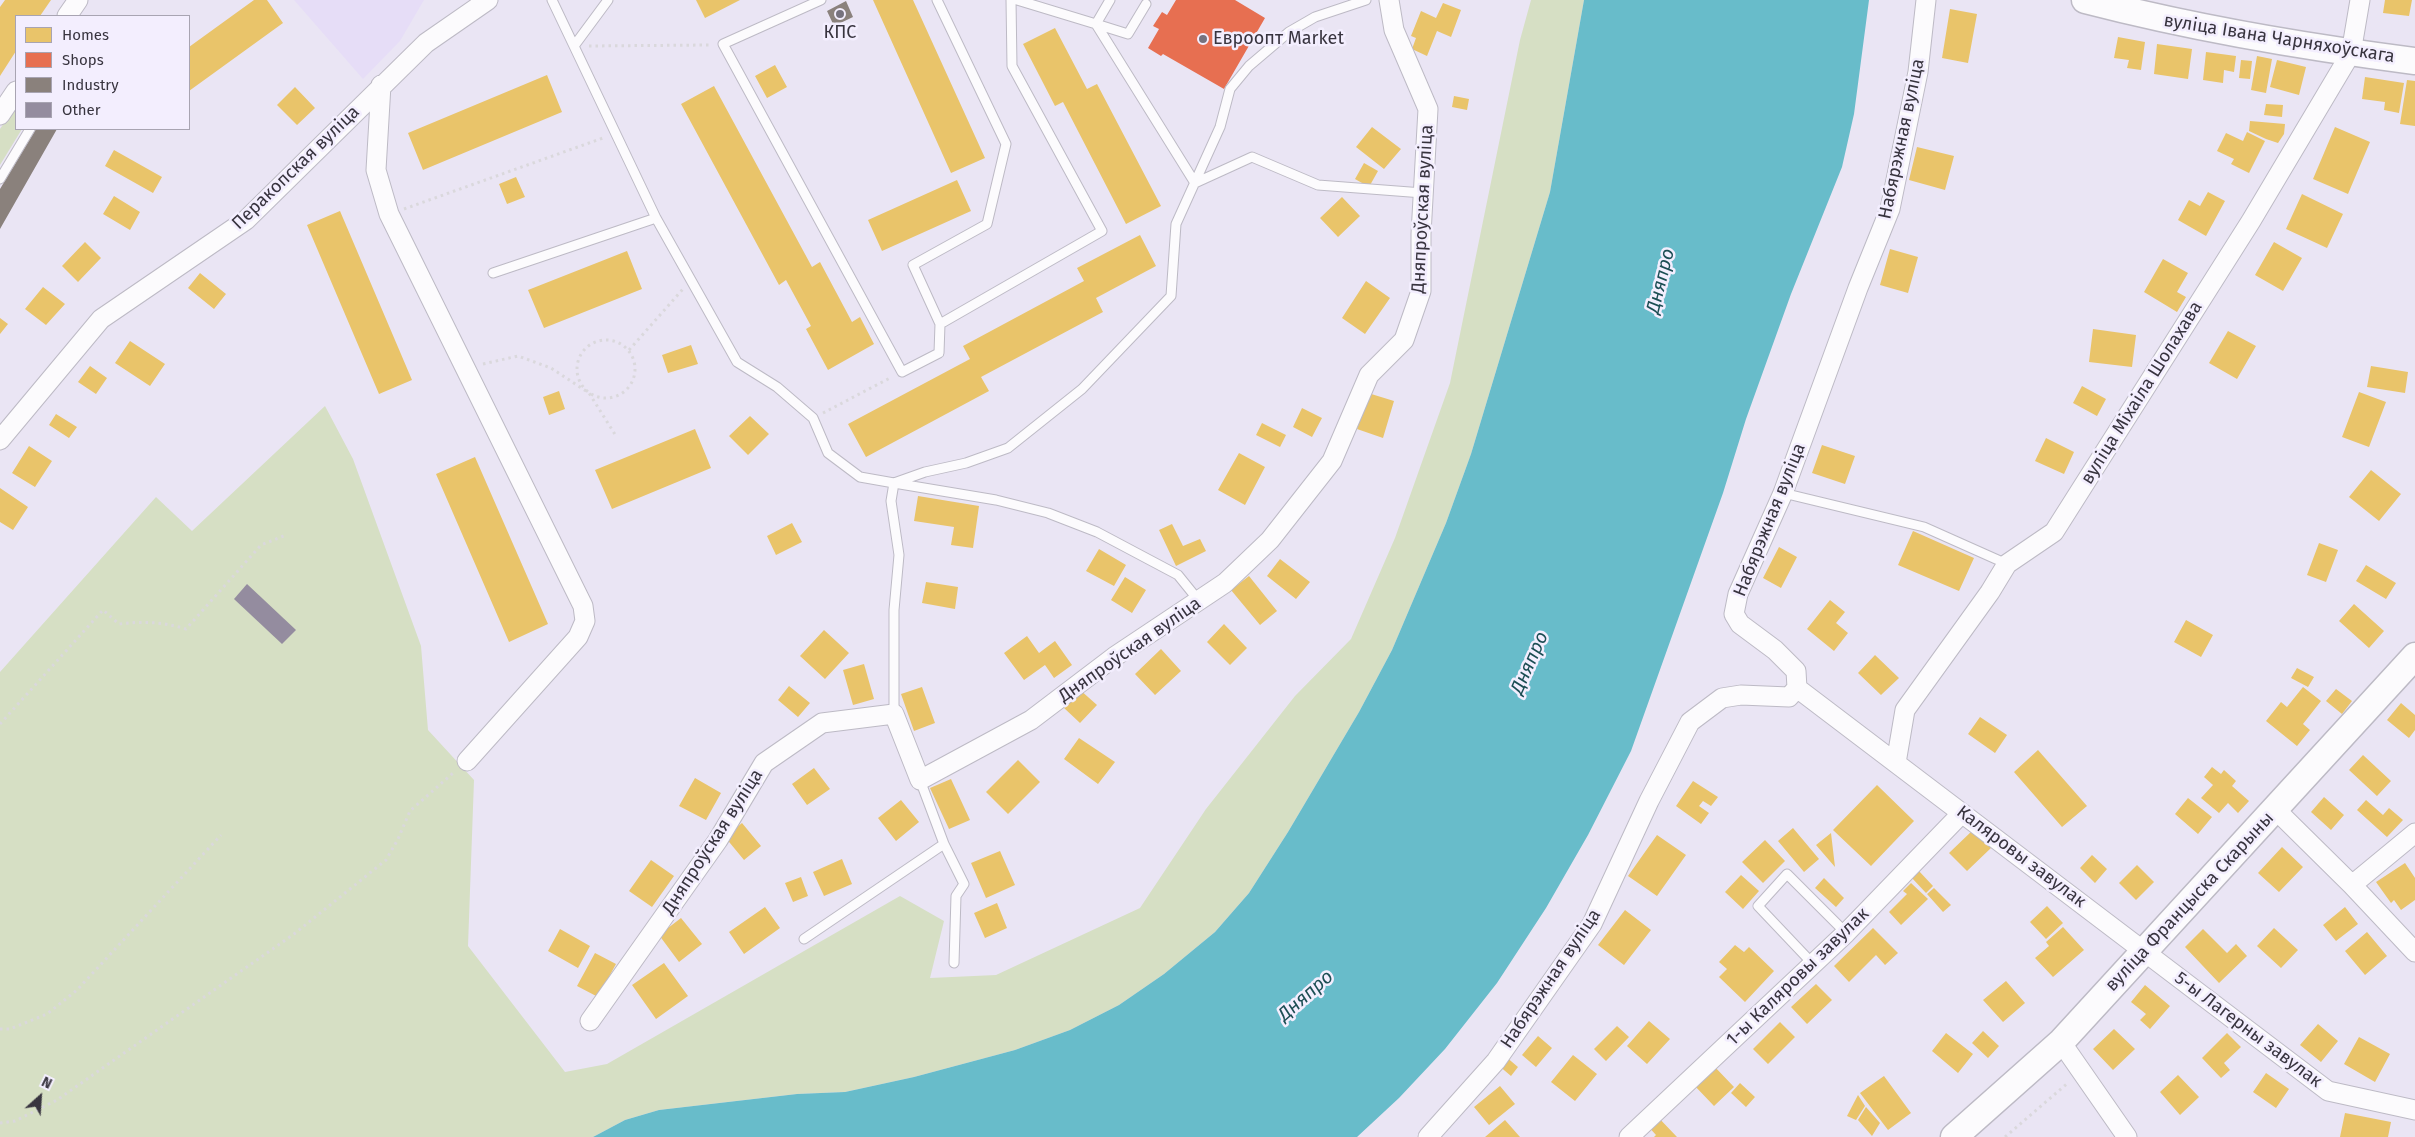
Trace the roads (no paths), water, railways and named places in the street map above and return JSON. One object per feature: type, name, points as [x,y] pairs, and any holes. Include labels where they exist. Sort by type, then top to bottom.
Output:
[{"type":"main road","name":"вуліца Івана Чарняхоўскага","points":[[2085,0],[2149,17],[2351,53],[2415,61]]},
{"type":"main road","name":"вуліца Францыска Скарыны","points":[[1954,1137],[2061,1042],[2415,656]]},
{"type":"street","points":[[68,15],[78,0]]},
{"type":"street","name":"Перакопская вуліца","points":[[0,440],[102,319],[246,220],[426,43],[488,0]]},
{"type":"street","name":"Дняпроўская вуліца","points":[[920,780],[1031,720],[1114,658],[1200,602],[1225,583],[1270,540],[1332,461],[1369,375],[1404,340],[1421,291],[1423,193],[1428,109],[1394,30],[1389,0]]},
{"type":"street","name":"Набярэжная вуліца","points":[[1428,1137],[1496,1061],[1592,924],[1649,801],[1690,722],[1722,698],[1741,695],[1789,697],[1797,688],[1796,671],[1775,650],[1740,624],[1734,614],[1738,594],[1783,493],[1858,288],[1890,209],[1918,72],[1926,0]]},
{"type":"street","name":"вуліца Міхаіла Шолахава","points":[[1896,763],[1905,710],[1990,592],[2007,564],[2054,532],[2251,220],[2351,53],[2360,0]]},
{"type":"street","points":[[382,86],[376,170],[389,214],[583,606],[585,621],[578,637],[467,761]]},
{"type":"street","points":[[0,115],[15,92]]},
{"type":"street","name":"Каляровы завулак","points":[[1797,688],[2144,952]]},
{"type":"street","points":[[894,714],[920,780]]},
{"type":"street","name":"Дняпроўская вуліца","points":[[590,1021],[718,840],[764,763],[822,723],[894,714]]},
{"type":"street","points":[[2275,810],[2352,885],[2415,952]]},
{"type":"street","name":"1-ы Каляровы завулак","points":[[1629,1137],[1846,933],[1962,813]]},
{"type":"street","points":[[2352,885],[2415,833]]},
{"type":"street","name":"5-ы Лагерны завулак","points":[[2144,952],[2328,1091],[2415,1110]]},
{"type":"street","points":[[2061,1042],[2127,1137]]},
{"type":"lane","points":[[552,0],[656,218],[737,362],[777,387],[813,418],[828,453],[860,477],[996,500],[1048,514],[1097,532],[1178,576],[1200,602]]},
{"type":"lane","points":[[574,46],[608,0]]},
{"type":"lane","points":[[821,0],[723,44],[902,372],[939,353],[940,324],[913,265],[987,224],[1006,144],[937,0]]},
{"type":"lane","points":[[940,324],[1102,231],[1012,66],[1011,0]]},
{"type":"lane","points":[[1017,0],[1128,34],[1146,4]]},
{"type":"lane","points":[[1096,24],[1110,0]]},
{"type":"lane","points":[[894,483],[925,472],[966,463],[1008,448],[1082,389],[1171,296],[1176,224],[1220,127],[1230,89],[1249,66],[1289,32],[1315,17],[1366,0]]},
{"type":"lane","points":[[1096,24],[1196,183]]},
{"type":"lane","points":[[0,179],[29,130]]},
{"type":"lane","points":[[1196,183],[1252,157],[1318,185],[1423,193]]},
{"type":"lane","points":[[493,273],[656,218]]},
{"type":"lane","points":[[894,483],[891,501],[899,555],[894,610],[894,714]]},
{"type":"lane","points":[[1783,493],[1924,527],[2007,564]]},
{"type":"lane","points":[[920,780],[944,844],[964,884],[956,896],[954,963]]},
{"type":"lane","points":[[804,939],[944,844]]},
{"type":"lane","points":[[1812,964],[1758,906],[1787,874],[1846,933]]},
{"type":"water","name":"Дняпро","points":[[1584,0],[1869,0],[1854,114],[1842,167],[1791,294],[1746,419],[1723,493],[1631,751],[1588,835],[1546,908],[1497,983],[1445,1049],[1399,1098],[1357,1137],[593,1137],[625,1120],[659,1110],[797,1094],[845,1092],[914,1077],[1015,1050],[1070,1030],[1119,1005],[1164,974],[1215,932],[1249,893],[1288,832],[1359,712],[1392,650],[1446,523],[1471,454],[1550,192]]},
{"type":"place","name":"КПС","points":[[840,14]]},
{"type":"place","name":"Евроопт Market","points":[[1203,39]]}]
